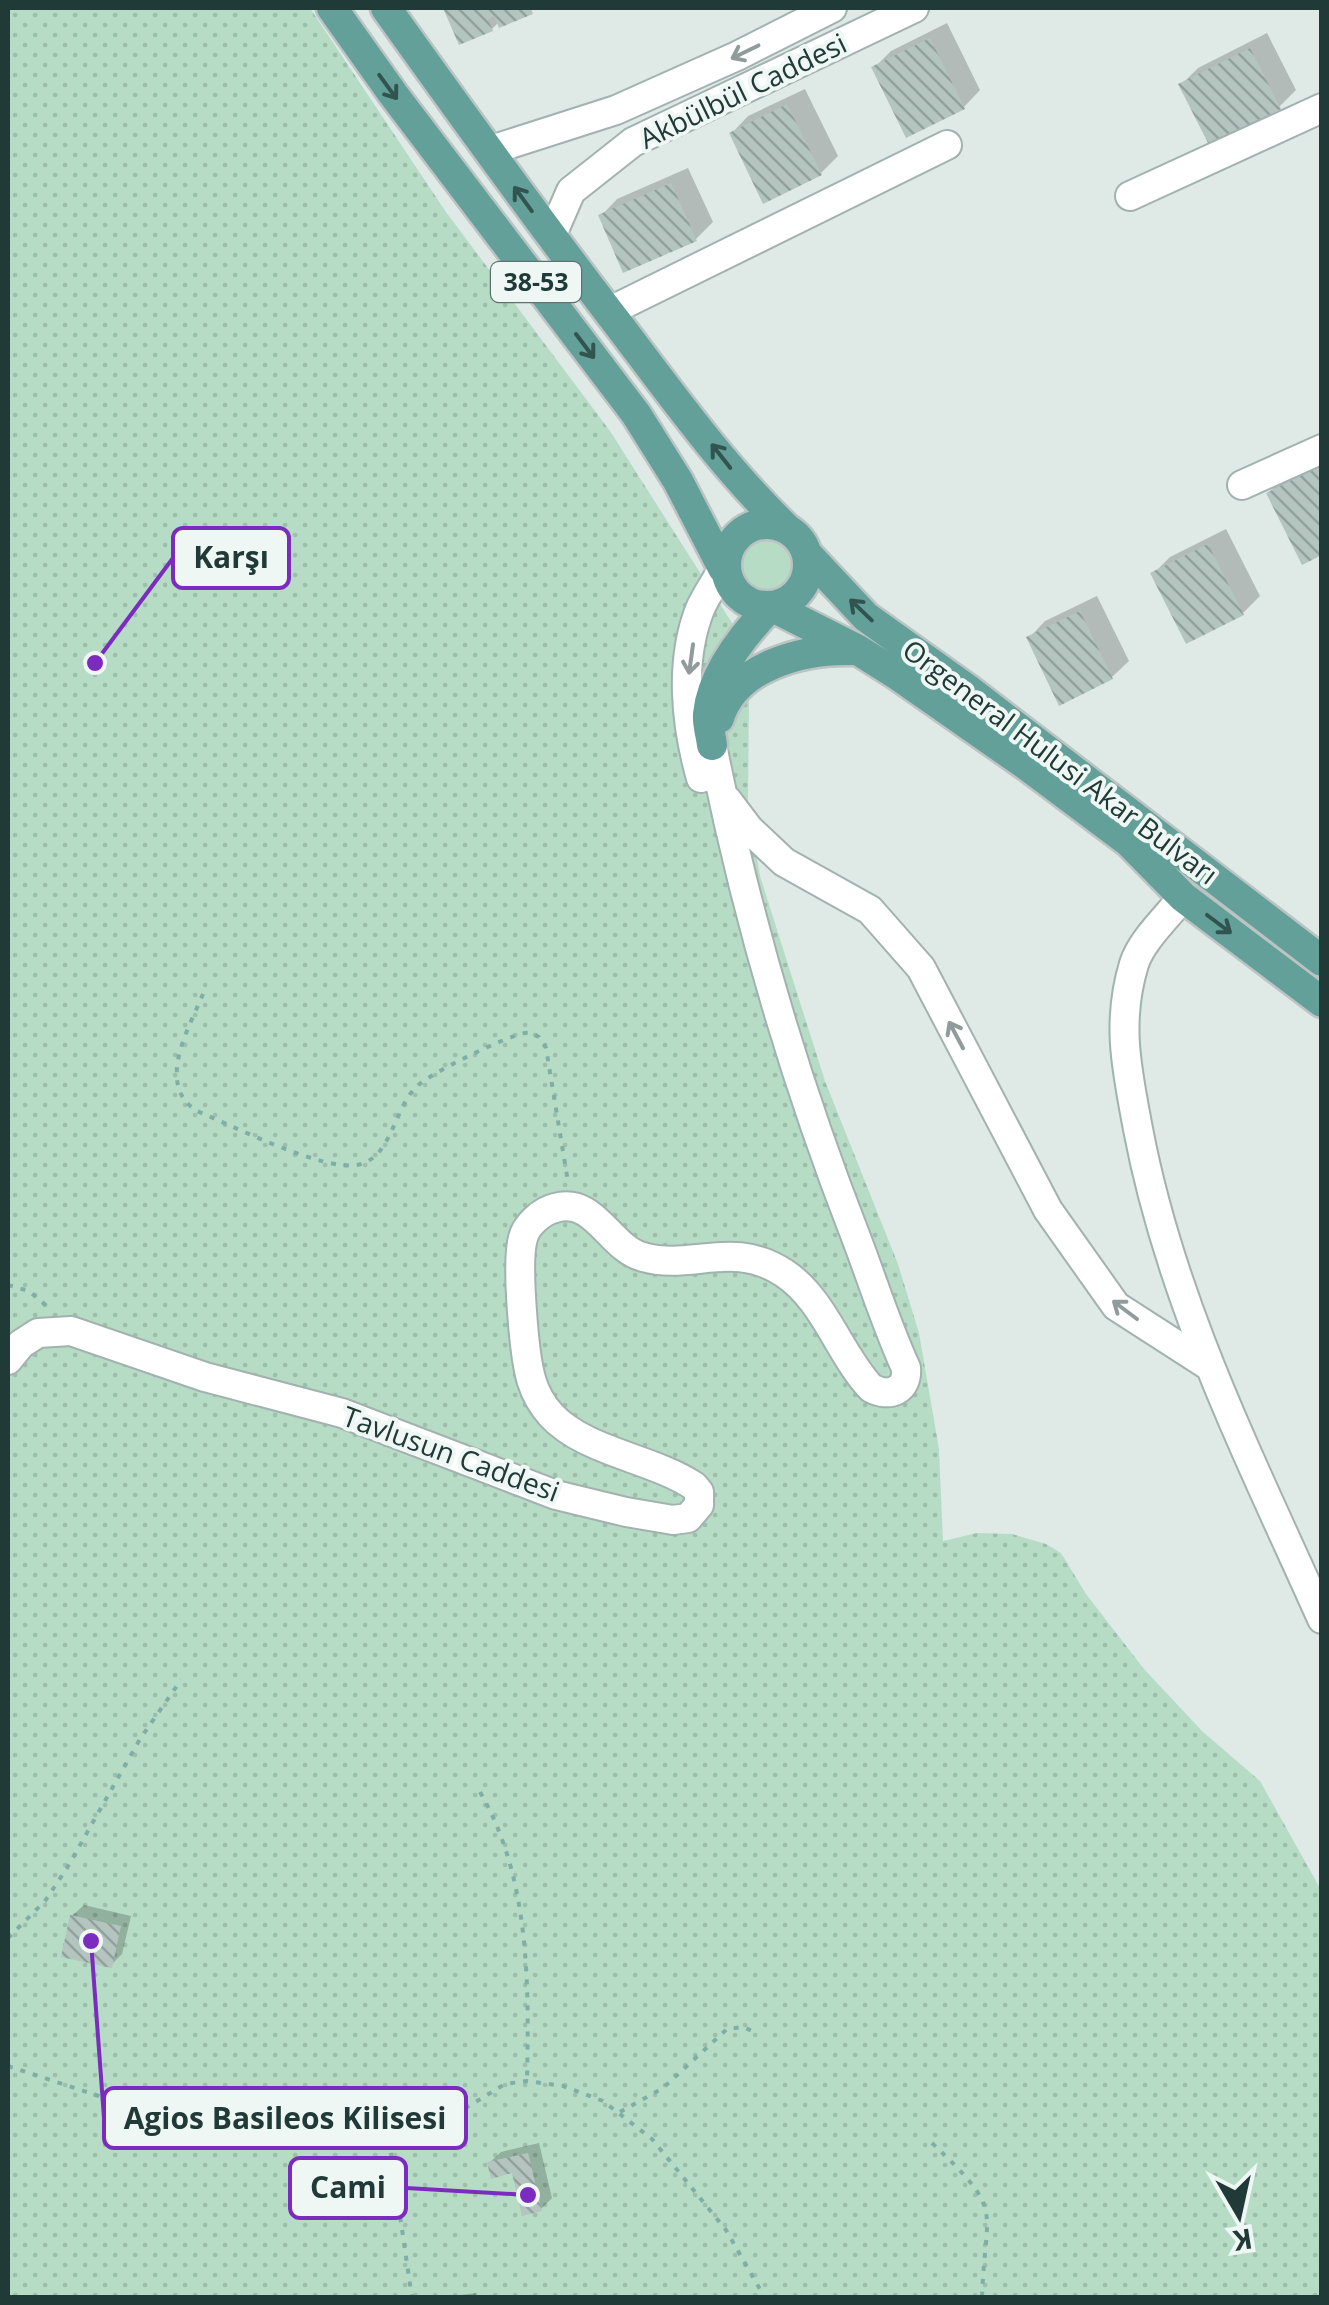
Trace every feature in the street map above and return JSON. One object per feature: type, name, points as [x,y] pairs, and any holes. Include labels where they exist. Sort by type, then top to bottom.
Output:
[{"type":"main road","name":"38-53","points":[[332,8],[636,414],[678,481],[723,568]]},
{"type":"main road","points":[[386,8],[608,312],[750,493],[800,540],[807,554],[808,568],[796,594],[771,606],[750,628],[719,679],[708,716],[712,746]]},
{"type":"main road","points":[[771,606],[744,599],[734,590],[723,568],[731,543],[750,527],[774,524],[786,528]]},
{"type":"main road","name":"Orgeneral Hulusi Akar Bulvarı","points":[[807,554],[866,617],[967,689],[1322,961]]},
{"type":"main road","name":"Orgeneral Hulusi Akar Bulvarı","points":[[771,606],[858,650],[998,744],[1117,832],[1183,897],[1322,1002]]},
{"type":"main road","points":[[712,746],[727,698],[763,669],[810,652],[858,650]]},
{"type":"street","name":"Akbülbül Caddesi","points":[[488,152],[616,110],[832,8]]},
{"type":"street","name":"Akbülbül Caddesi","points":[[551,238],[571,191],[633,142],[914,8]]},
{"type":"street","points":[[1130,196],[1322,108]]},
{"type":"street","points":[[608,312],[947,145]]},
{"type":"street","points":[[1242,485],[1322,449]]},
{"type":"street","points":[[723,568],[700,610],[688,662],[688,722],[700,776],[734,847]]},
{"type":"street","points":[[572,1206],[596,1219],[622,1247],[648,1259],[738,1256],[771,1266],[798,1284],[872,1388],[891,1393],[906,1380],[906,1368],[834,1182],[787,1044],[754,932],[712,746]]},
{"type":"street","points":[[722,794],[749,829],[784,862],[870,910],[921,968],[1048,1210],[1116,1306],[1206,1364]]},
{"type":"street","points":[[1183,897],[1135,958],[1122,1025],[1134,1112],[1158,1217],[1206,1364],[1322,1618]]},
{"type":"street","name":"Tavlusun Caddesi","points":[[59,1330],[205,1377],[342,1413],[556,1495],[674,1520],[688,1518],[699,1505],[694,1486],[569,1430],[550,1414],[532,1382],[520,1264],[523,1236],[546,1212],[572,1206]]},
{"type":"street","points":[[8,1360],[29,1338],[59,1330]]},
{"type":"path","points":[[203,994],[177,1067],[177,1085],[183,1099],[197,1111],[336,1165],[363,1163],[379,1154],[401,1106],[423,1080],[504,1040],[526,1033],[540,1037],[546,1048],[572,1206]]},
{"type":"path","points":[[8,1285],[38,1296],[52,1311],[59,1330]]},
{"type":"path","points":[[8,1938],[56,1884],[140,1739],[181,1680]]},
{"type":"path","points":[[480,1792],[502,1834],[522,1925],[527,1974],[527,2081]]},
{"type":"path","points":[[620,2112],[662,2088],[728,2029],[743,2027],[757,2033]]},
{"type":"path","points":[[8,2066],[102,2097],[167,2132],[211,2148],[354,2146],[389,2140],[436,2126],[494,2089],[527,2081],[583,2093],[620,2112],[652,2139],[688,2179],[736,2244],[765,2298]]},
{"type":"path","points":[[389,2140],[412,2298]]},
{"type":"path","points":[[932,2142],[977,2186],[987,2207],[990,2228],[982,2298]]},
{"type":"green space","points":[[8,8],[310,8],[446,212],[610,431],[769,681],[749,698],[748,805],[760,876],[825,1081],[898,1264],[919,1333],[939,1449],[943,1541],[977,1533],[1012,1534],[1061,1553],[1086,1594],[1144,1669],[1202,1731],[1260,1781],[1321,1890],[1321,2297],[8,2298]]},
{"type":"green space","points":[[765,532],[789,542],[799,566],[789,590],[765,600],[741,590],[731,566],[741,542]]},
{"type":"building","points":[[443,8],[531,8],[533,14],[499,28],[494,16],[488,19],[493,31],[459,45]]},
{"type":"building","points":[[930,38],[965,109],[906,138],[871,67]]},
{"type":"building","points":[[1250,48],[1281,109],[1209,145],[1178,84]]},
{"type":"building","points":[[787,104],[822,175],[763,204],[729,133]]},
{"type":"building","points":[[671,183],[697,241],[623,273],[598,215]]},
{"type":"building","points":[[1322,465],[1322,555],[1302,565],[1266,493]]},
{"type":"building","points":[[1208,544],[1244,615],[1186,644],[1150,573]]},
{"type":"building","points":[[1080,611],[1113,679],[1059,706],[1026,637]]},
{"type":"building","points":[[70,1915],[121,1926],[112,1968],[61,1957]]},
{"type":"building","points":[[528,2153],[542,2211],[522,2216],[512,2173],[491,2179],[487,2162]]},
{"type":"place","name":"Karşı","points":[[95,663]]},
{"type":"place","name":"Agios Basileos Kilisesi","points":[[91,1941]]},
{"type":"place","name":"Cami","points":[[528,2195]]}]
